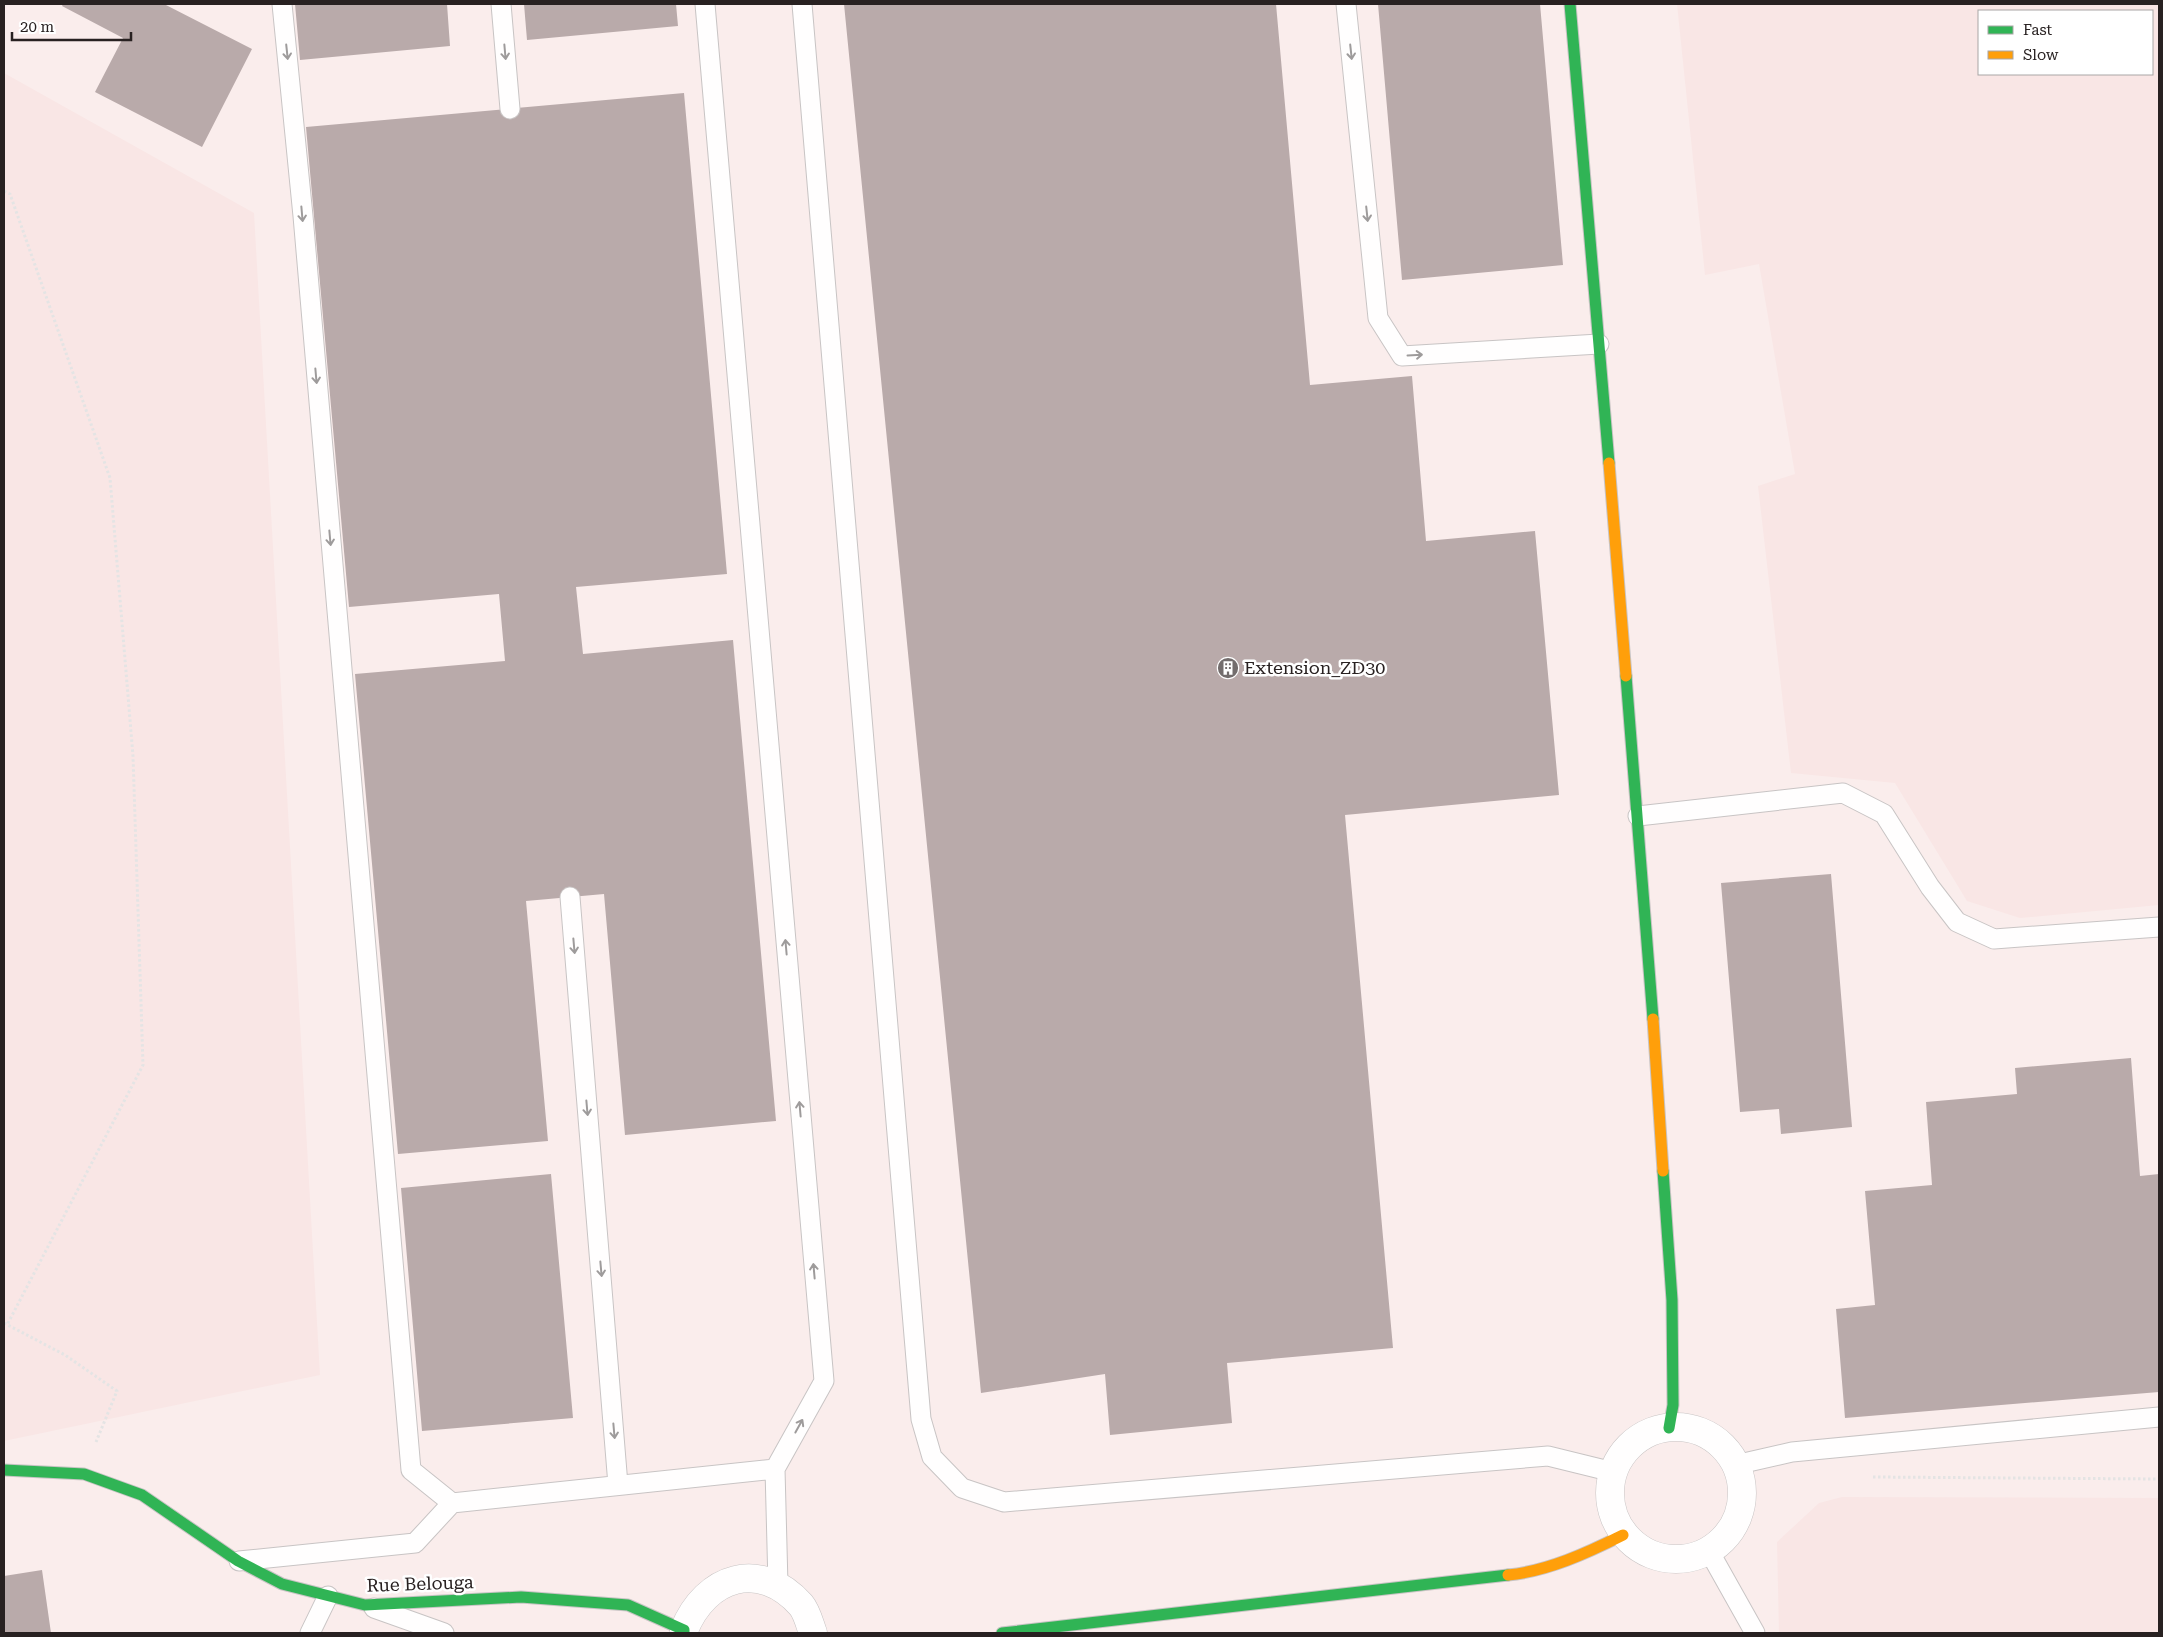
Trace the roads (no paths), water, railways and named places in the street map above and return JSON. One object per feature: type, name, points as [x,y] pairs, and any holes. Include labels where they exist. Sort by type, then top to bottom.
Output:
[{"type":"street","points":[[1570,4],[1638,816],[1672,1300],[1673,1404],[1669,1428]]},
{"type":"street","points":[[1684,1426],[1708,1434],[1729,1452],[1741,1475],[1743,1501],[1735,1525],[1718,1546],[1694,1558],[1668,1560],[1644,1552],[1623,1535],[1611,1512],[1609,1486],[1617,1460],[1634,1440],[1658,1429],[1669,1428],[1684,1426]]},
{"type":"street","name":"Rue Belouga","points":[[4,1470],[15,1468],[84,1474],[142,1495],[238,1561],[282,1584],[365,1606],[521,1597],[628,1606],[684,1631]]},
{"type":"street","points":[[1002,1633],[1520,1574],[1587,1553],[1623,1535]]},
{"type":"street","points":[[684,1631],[692,1611],[704,1596],[721,1585],[739,1579],[759,1580],[778,1585],[802,1606],[813,1633]]},
{"type":"lane","points":[[282,4],[303,216],[411,1470],[452,1503]]},
{"type":"lane","points":[[501,4],[510,109]]},
{"type":"lane","points":[[705,4],[824,1381],[775,1469],[778,1585]]},
{"type":"lane","points":[[802,4],[921,1419],[932,1457],[962,1488],[1004,1502],[1548,1456],[1613,1472]]},
{"type":"lane","points":[[1346,4],[1378,318],[1402,356],[1599,344]]},
{"type":"lane","points":[[1638,816],[1844,793],[1884,814],[1930,887],[1957,922],[1994,939],[2159,927]]},
{"type":"lane","points":[[570,897],[618,1485]]},
{"type":"lane","points":[[1735,1465],[1792,1452],[2159,1417]]},
{"type":"lane","points":[[238,1561],[415,1543],[452,1503],[775,1469]]},
{"type":"lane","points":[[1708,1551],[1755,1633]]},
{"type":"lane","points":[[310,1633],[328,1596]]},
{"type":"lane","points":[[365,1606],[444,1633]]},
{"type":"place","name":"Extension_ZD30","points":[[1228,668]]}]
